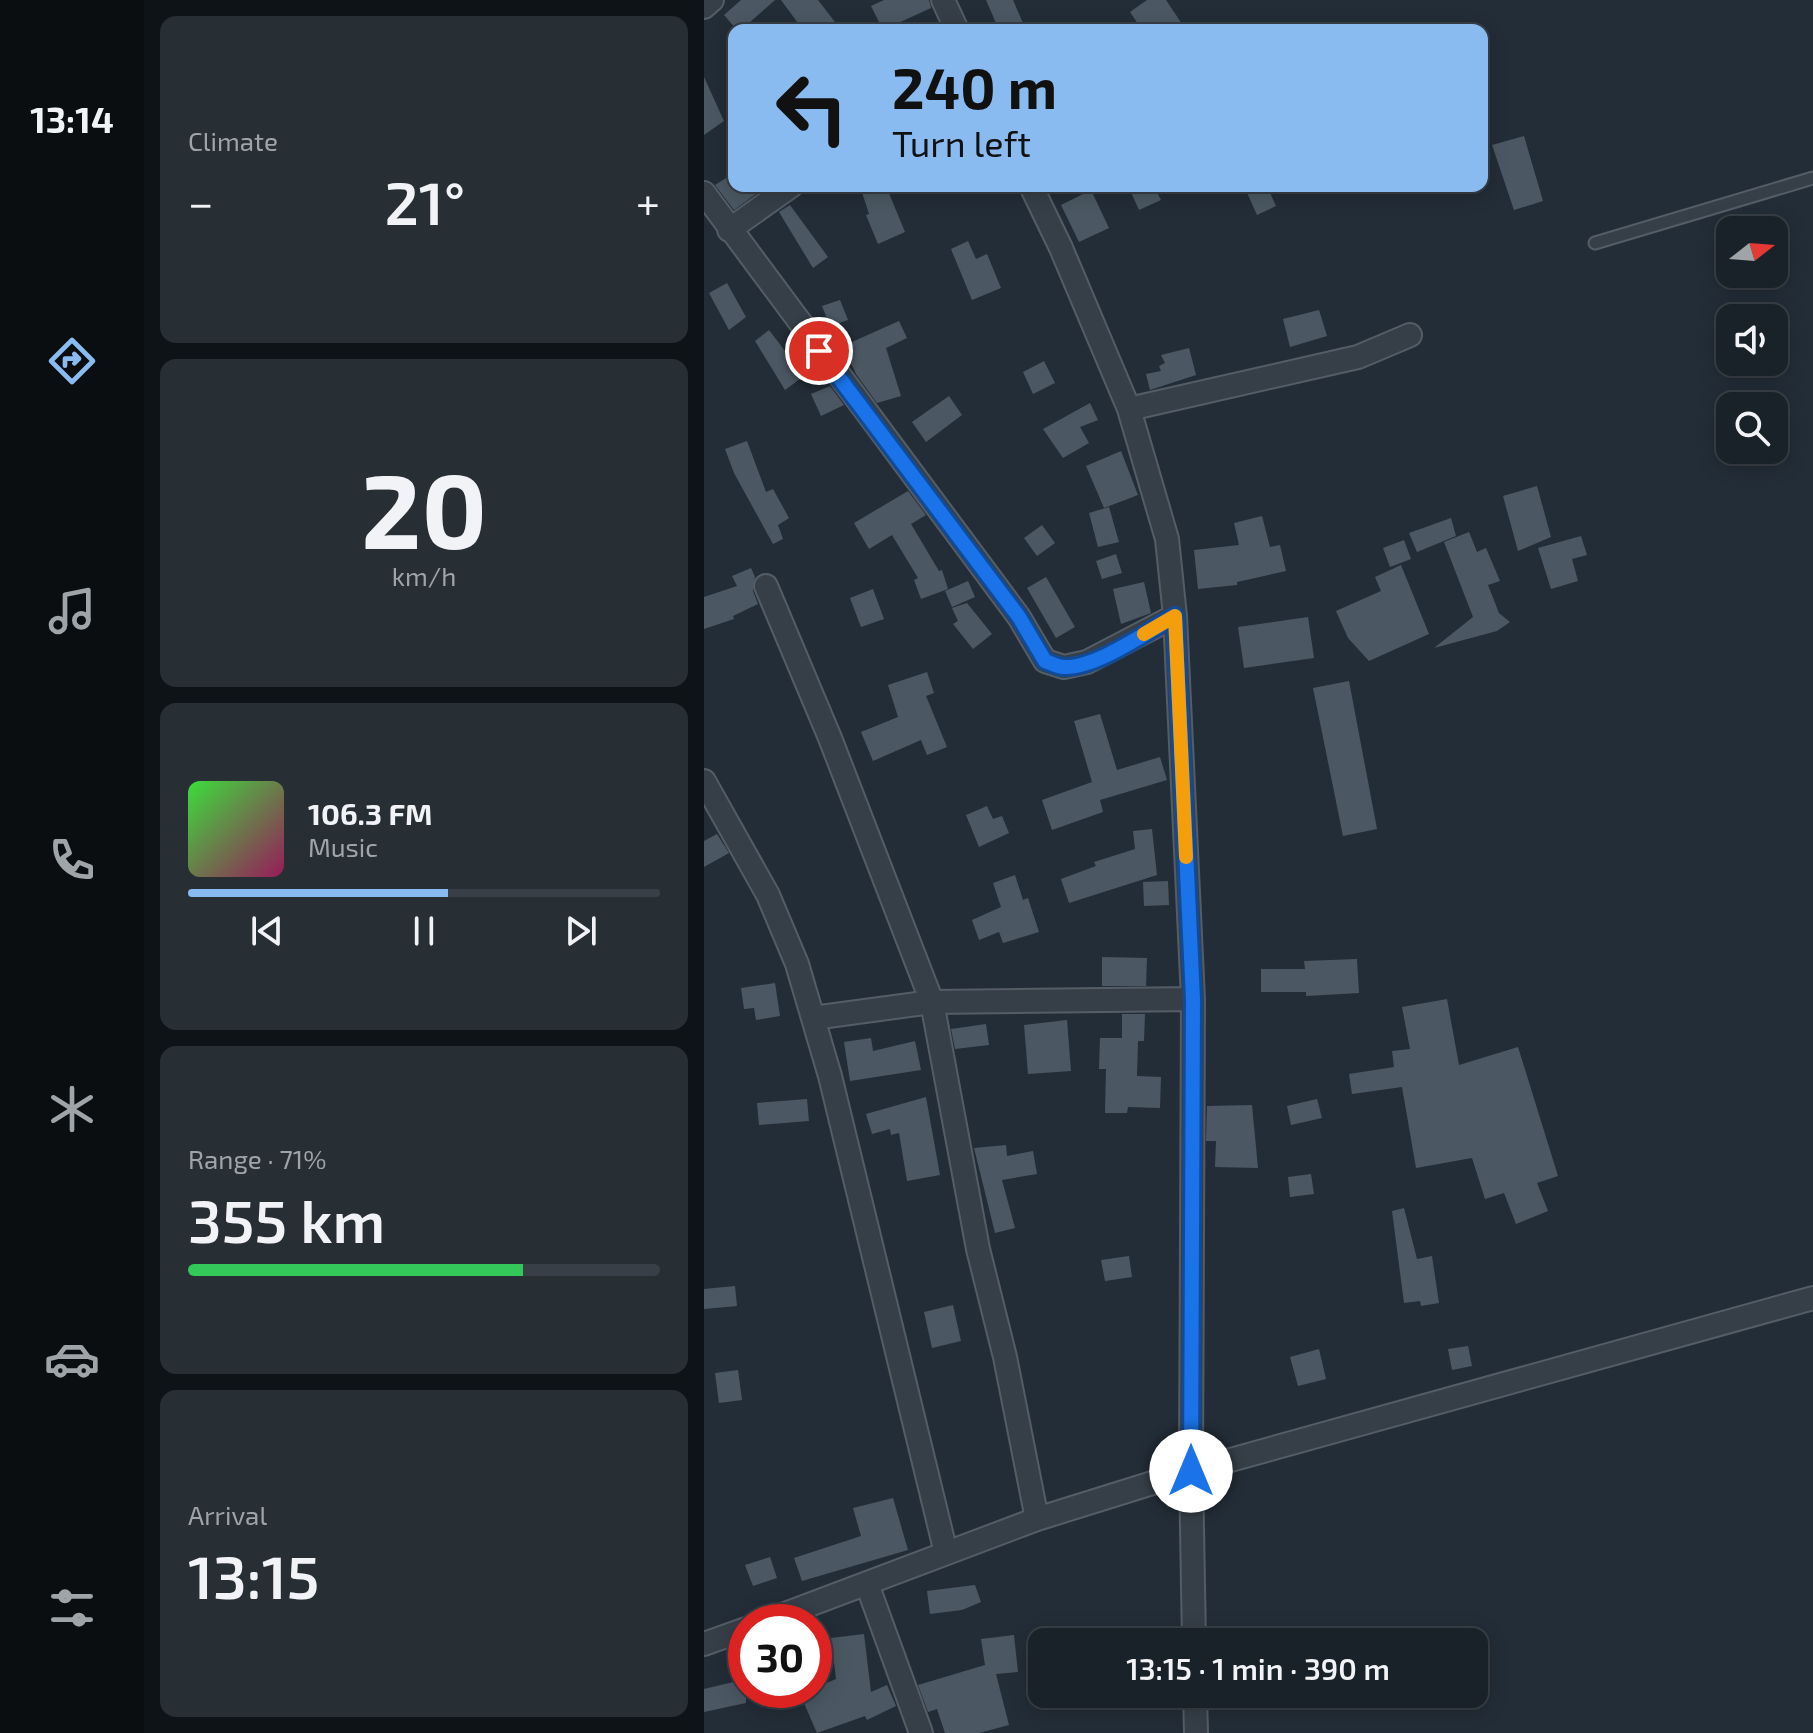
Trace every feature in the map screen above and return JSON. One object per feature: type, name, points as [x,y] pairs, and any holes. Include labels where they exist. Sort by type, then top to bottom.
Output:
[{"type":"street","points":[[704,7],[712,0]]},
{"type":"street","points":[[943,0],[954,24]]},
{"type":"street","points":[[729,230],[783,192]]},
{"type":"street","points":[[1034,192],[1129,409],[1167,539],[1175,616],[1193,999],[1191,1471],[1194,1628]]},
{"type":"street","points":[[704,193],[1019,617],[1045,661],[1064,667],[1087,662],[1175,616]]},
{"type":"street","points":[[1129,409],[1358,357],[1410,335]]},
{"type":"street","points":[[766,586],[830,738],[932,1002],[978,1249],[1005,1357],[1037,1519]]},
{"type":"street","points":[[704,781],[768,895],[797,964],[946,1553]]},
{"type":"street","points":[[813,1018],[932,1002],[1193,999]]},
{"type":"street","points":[[813,1604],[1037,1519],[1191,1471],[1813,1298]]},
{"type":"street","points":[[867,1584],[921,1733]]},
{"type":"street","points":[[704,1644],[728,1635]]},
{"type":"street","points":[[1195,1708],[1196,1733]]},
{"type":"lane","points":[[1595,243],[1813,178]]},
{"type":"building","points":[[741,0],[775,0],[748,24],[732,24],[724,15]]},
{"type":"building","points":[[781,0],[818,0],[835,22],[832,24],[799,24]]},
{"type":"building","points":[[884,0],[929,0],[931,8],[896,24],[880,24],[871,6]]},
{"type":"building","points":[[986,0],[1013,0],[1023,24],[996,24]]},
{"type":"building","points":[[1147,0],[1166,0],[1182,24],[1138,24],[1130,12]]},
{"type":"building","points":[[704,77],[724,121],[704,135]]},
{"type":"building","points":[[1524,136],[1543,201],[1514,210],[1492,145]]},
{"type":"building","points":[[728,177],[728,192],[759,192],[734,210],[715,185]]},
{"type":"building","points":[[862,192],[888,192],[905,232],[878,244],[866,215],[869,214]]},
{"type":"building","points":[[1092,192],[1109,228],[1079,242],[1061,205]]},
{"type":"building","points":[[1131,192],[1157,192],[1161,200],[1139,210]]},
{"type":"building","points":[[1247,192],[1270,192],[1276,206],[1257,215]]},
{"type":"building","points":[[790,205],[828,257],[813,268],[779,212]]},
{"type":"building","points":[[968,241],[976,259],[987,254],[1001,288],[972,300],[951,249]]},
{"type":"building","points":[[727,283],[746,317],[729,330],[709,293]]},
{"type":"building","points":[[840,300],[848,320],[830,326],[822,306]]},
{"type":"building","points":[[1319,310],[1327,336],[1290,347],[1283,319]]},
{"type":"building","points":[[899,321],[907,338],[886,348],[901,396],[877,403],[856,374],[843,346]]},
{"type":"building","points":[[769,330],[804,376],[785,390],[755,341]]},
{"type":"building","points":[[1189,348],[1196,375],[1150,390],[1146,374],[1161,371],[1159,366],[1165,363],[1161,355]]},
{"type":"building","points":[[1044,361],[1055,383],[1033,394],[1023,372]]},
{"type":"building","points":[[830,386],[844,405],[821,416],[811,394]]},
{"type":"building","points":[[949,396],[962,415],[926,442],[912,422]]},
{"type":"building","points":[[1090,403],[1098,420],[1080,427],[1089,443],[1063,458],[1043,429]]},
{"type":"building","points":[[747,441],[766,492],[773,489],[789,518],[778,525],[783,539],[773,544],[734,473],[725,449]]},
{"type":"building","points":[[1121,451],[1138,495],[1104,508],[1086,466]]},
{"type":"building","points":[[1537,486],[1551,537],[1518,551],[1503,496]]},
{"type":"building","points":[[908,491],[926,515],[911,524],[939,571],[942,570],[948,589],[921,599],[914,580],[918,578],[892,535],[869,549],[854,523]]},
{"type":"building","points":[[1109,507],[1119,542],[1098,547],[1089,513]]},
{"type":"building","points":[[1262,516],[1270,547],[1280,545],[1286,571],[1237,582],[1237,585],[1198,589],[1194,550],[1239,545],[1234,523]]},
{"type":"building","points":[[1451,518],[1456,536],[1417,552],[1409,533]]},
{"type":"building","points":[[1042,525],[1055,543],[1037,556],[1024,538]]},
{"type":"building","points":[[1469,532],[1477,552],[1486,548],[1500,581],[1488,585],[1499,613],[1510,622],[1497,631],[1434,648],[1473,617],[1444,542]]},
{"type":"building","points":[[1581,536],[1587,555],[1572,559],[1578,581],[1551,589],[1538,548]]},
{"type":"building","points":[[1404,540],[1411,559],[1390,567],[1383,548]]},
{"type":"building","points":[[1116,554],[1122,573],[1102,579],[1096,561]]},
{"type":"building","points":[[1401,565],[1429,634],[1369,661],[1348,638],[1336,611],[1381,591],[1375,577]]},
{"type":"building","points":[[751,568],[755,577],[753,591],[758,604],[733,616],[734,619],[704,629],[704,597],[737,586],[732,576]]},
{"type":"building","points":[[1046,577],[1075,627],[1056,638],[1027,588]]},
{"type":"building","points":[[968,581],[975,597],[952,607],[945,591]]},
{"type":"building","points":[[1144,582],[1151,613],[1121,624],[1113,589]]},
{"type":"building","points":[[873,589],[884,619],[861,627],[850,598]]},
{"type":"building","points":[[967,603],[992,634],[973,649],[953,624],[958,621],[952,608]]},
{"type":"building","points":[[1308,617],[1314,658],[1244,668],[1238,627]]},
{"type":"building","points":[[927,672],[934,693],[926,696],[947,747],[927,755],[921,740],[873,761],[861,732],[898,717],[888,685]]},
{"type":"building","points":[[1349,681],[1377,829],[1343,836],[1313,688]]},
{"type":"building","points":[[1100,714],[1117,770],[1160,757],[1167,780],[1100,800],[1103,812],[1052,830],[1042,800],[1092,782],[1074,721]]},
{"type":"building","points":[[987,806],[993,819],[1002,816],[1009,833],[979,847],[966,815]]},
{"type":"building","points":[[1152,829],[1157,875],[1069,903],[1061,879],[1096,866],[1094,862],[1135,849],[1133,831]]},
{"type":"building","points":[[717,834],[729,853],[704,867],[704,841]]},
{"type":"building","points":[[1015,875],[1023,900],[1028,898],[1039,932],[1003,943],[999,932],[979,940],[972,920],[1001,907],[993,883]]},
{"type":"building","points":[[1168,881],[1169,905],[1144,906],[1143,882]]},
{"type":"building","points":[[1102,957],[1147,958],[1146,986],[1102,986]]},
{"type":"building","points":[[1357,959],[1359,993],[1306,996],[1306,992],[1261,992],[1261,969],[1305,969],[1304,961]]},
{"type":"building","points":[[775,983],[780,1016],[756,1020],[754,1008],[744,1009],[741,988]]},
{"type":"building","points":[[1447,999],[1459,1065],[1518,1047],[1558,1176],[1537,1183],[1548,1211],[1516,1224],[1504,1193],[1485,1199],[1472,1158],[1416,1168],[1402,1087],[1352,1094],[1349,1074],[1394,1067],[1392,1051],[1410,1049],[1402,1007]]},
{"type":"building","points":[[1122,1014],[1145,1014],[1144,1041],[1138,1041],[1137,1076],[1161,1077],[1160,1108],[1128,1107],[1127,1113],[1105,1113],[1106,1069],[1099,1069],[1100,1038],[1122,1038]]},
{"type":"building","points":[[1067,1020],[1071,1071],[1028,1074],[1024,1025]]},
{"type":"building","points":[[986,1024],[989,1045],[955,1049],[951,1029]]},
{"type":"building","points":[[871,1038],[873,1051],[915,1041],[921,1070],[850,1081],[844,1042]]},
{"type":"building","points":[[926,1097],[940,1175],[907,1181],[899,1133],[891,1135],[890,1129],[872,1134],[866,1114]]},
{"type":"building","points":[[807,1099],[809,1121],[759,1125],[757,1103]]},
{"type":"building","points":[[1317,1099],[1322,1118],[1291,1125],[1287,1106]]},
{"type":"building","points":[[1252,1105],[1258,1168],[1215,1167],[1216,1141],[1206,1141],[1207,1106]]},
{"type":"building","points":[[1006,1145],[1007,1156],[1033,1151],[1037,1174],[1002,1180],[1015,1228],[995,1233],[974,1148]]},
{"type":"building","points":[[1311,1174],[1314,1194],[1290,1197],[1288,1177]]},
{"type":"building","points":[[1404,1208],[1417,1259],[1432,1256],[1439,1303],[1421,1306],[1420,1301],[1404,1303],[1392,1211]]},
{"type":"building","points":[[1129,1256],[1132,1277],[1105,1281],[1101,1260]]},
{"type":"building","points":[[735,1286],[737,1306],[704,1309],[704,1289]]},
{"type":"building","points":[[953,1305],[961,1341],[932,1348],[924,1312]]},
{"type":"building","points":[[1468,1346],[1472,1366],[1452,1370],[1448,1349]]},
{"type":"building","points":[[1319,1349],[1326,1379],[1298,1386],[1290,1357]]},
{"type":"building","points":[[738,1370],[742,1400],[719,1403],[715,1373]]},
{"type":"building","points":[[893,1498],[908,1550],[802,1581],[794,1558],[861,1536],[853,1508]]},
{"type":"building","points":[[770,1557],[777,1578],[753,1586],[745,1565]]},
{"type":"building","points":[[975,1585],[981,1602],[962,1610],[930,1614],[927,1591]]},
{"type":"building","points":[[864,1634],[871,1692],[887,1685],[896,1706],[867,1720],[865,1716],[817,1733],[806,1708],[832,1708],[832,1681],[836,1679],[832,1638]]},
{"type":"building","points":[[1014,1635],[1018,1672],[996,1674],[1009,1725],[979,1733],[945,1733],[937,1709],[928,1712],[918,1685],[985,1665],[981,1639]]},
{"type":"building","points":[[728,1683],[728,1707],[704,1712],[704,1689]]},
{"type":"slow traffic","points":[[1144,634],[1175,616],[1186,857]]},
{"type":"route","points":[[819,351],[1019,617],[1045,661],[1064,667],[1087,662],[1175,616],[1193,999],[1191,1471]]}]
